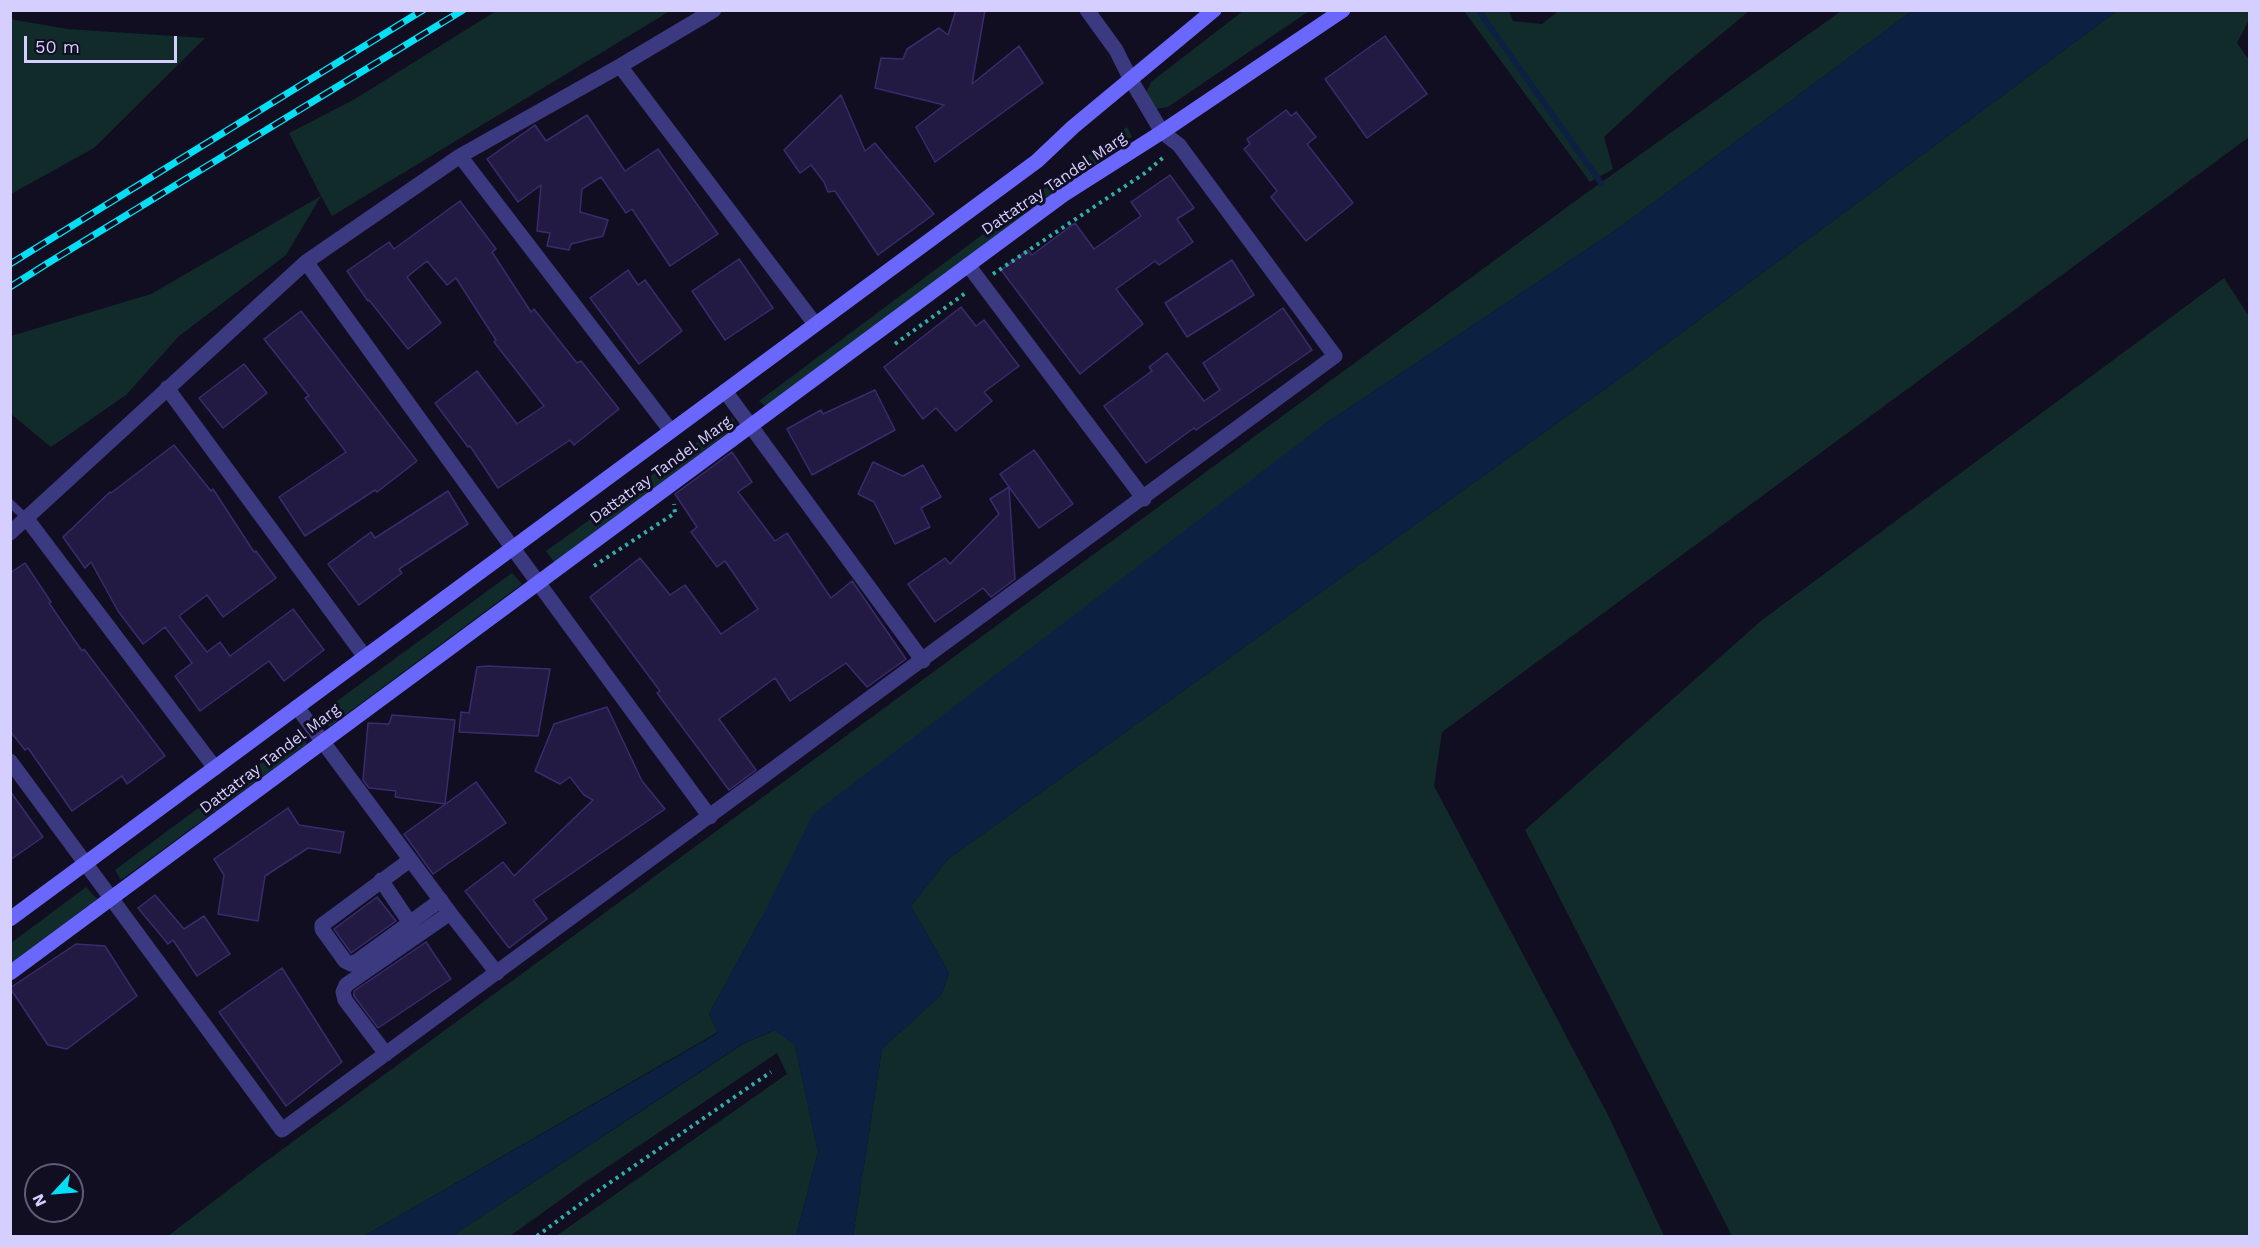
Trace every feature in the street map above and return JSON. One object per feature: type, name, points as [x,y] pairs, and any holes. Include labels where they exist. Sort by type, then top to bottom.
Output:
[{"type":"main road","name":"Dattatray Tandel Marg","points":[[10,919],[1036,160],[1214,10]]},
{"type":"main road","name":"Dattatray Tandel Marg","points":[[10,973],[1063,195],[1162,132],[1342,10]]},
{"type":"street","points":[[10,533],[306,262],[460,156],[714,10]]},
{"type":"street","points":[[10,761],[282,1130],[1144,499],[1335,356],[1179,145],[1162,132],[1116,50],[1087,10]]},
{"type":"street","points":[[620,66],[815,324]]},
{"type":"street","points":[[460,156],[671,431]]},
{"type":"street","points":[[306,262],[710,817]]},
{"type":"street","points":[[968,265],[1144,499]]},
{"type":"street","points":[[167,388],[365,657]]},
{"type":"street","points":[[725,391],[923,661]]},
{"type":"street","points":[[27,519],[215,768]]},
{"type":"street","points":[[297,707],[445,907],[497,973]]},
{"type":"street","points":[[410,860],[322,925],[322,929],[345,961],[351,964],[410,923],[445,907]]},
{"type":"street","points":[[381,880],[410,923]]},
{"type":"street","points":[[386,1054],[345,1000],[343,992],[346,985],[445,907]]},
{"type":"lane","points":[[10,503],[27,519]]},
{"type":"path","points":[[537,1236],[602,1188],[771,1072]]},
{"type":"green space","points":[[496,11],[670,11],[332,216],[289,133],[355,99]]},
{"type":"green space","points":[[1243,11],[1309,11],[1168,107],[1156,109],[1145,95],[1151,82]]},
{"type":"green space","points":[[1464,11],[1509,11],[1513,21],[1542,24],[1558,11],[1749,11],[1667,79],[1604,137],[1613,169],[1590,182]]},
{"type":"green space","points":[[1841,11],[1912,11],[1623,225],[1323,425],[762,917],[709,1014],[718,1032],[364,1236],[168,1236],[261,1165],[1585,194]]},
{"type":"green space","points":[[2117,11],[2249,11],[2249,20],[2237,43],[2249,60],[2249,137],[1442,732],[1434,786],[1609,1117],[1664,1236],[853,1236],[882,1049],[941,995],[949,973],[911,906],[948,859],[1619,379]]},
{"type":"green space","points":[[10,19],[67,29],[205,38],[94,148],[11,194]]},
{"type":"green space","points":[[1127,127],[1132,137],[765,406],[759,401]]},
{"type":"green space","points":[[321,196],[286,255],[179,336],[126,395],[51,447],[11,414],[11,336],[151,294]]},
{"type":"green space","points":[[2224,278],[2250,318],[2249,1236],[1732,1236],[1525,830],[1762,620]]},
{"type":"green space","points":[[732,417],[737,426],[555,563],[546,551]]},
{"type":"green space","points":[[512,573],[522,584],[329,727],[322,712]]},
{"type":"green space","points":[[299,733],[307,744],[121,880],[115,870]]},
{"type":"green space","points":[[86,887],[97,899],[11,963],[11,943]]},
{"type":"green space","points":[[775,1030],[795,1045],[818,1152],[796,1236],[556,1236],[787,1074],[777,1053],[588,1180],[510,1236],[452,1236],[743,1044]]},
{"type":"water","points":[[1912,11],[2117,11],[1619,379],[948,859],[911,906],[949,973],[941,995],[882,1049],[853,1236],[796,1236],[818,1152],[795,1045],[775,1030],[742,1044],[452,1236],[364,1236],[718,1033],[709,1014],[762,917],[813,814],[1323,425],[1623,225]]},
{"type":"building","points":[[956,10],[985,10],[972,84],[1019,46],[1043,83],[935,162],[916,127],[944,105],[875,88],[881,58],[903,59],[907,49],[939,28],[948,35]]},
{"type":"building","points":[[1385,36],[1427,94],[1367,138],[1325,79]]},
{"type":"building","points":[[841,95],[865,151],[875,143],[934,214],[878,255],[835,191],[828,192],[824,182],[811,165],[800,173],[784,150]]},
{"type":"building","points":[[1286,110],[1291,116],[1296,112],[1316,137],[1307,144],[1353,203],[1306,241],[1271,197],[1277,191],[1244,149],[1250,144],[1247,139]]},
{"type":"building","points":[[587,115],[625,171],[658,149],[718,234],[670,266],[632,209],[626,213],[601,177],[582,189],[580,212],[608,220],[603,236],[571,244],[569,250],[547,246],[550,233],[537,231],[541,185],[518,202],[487,159],[535,125],[546,141]]},
{"type":"building","points":[[1170,175],[1194,208],[1177,219],[1193,242],[1159,265],[1155,261],[1116,289],[1143,324],[1080,374],[1001,270],[1028,250],[1032,255],[1075,223],[1094,249],[1141,216],[1131,202]]},
{"type":"building","points":[[460,201],[496,249],[492,252],[531,312],[534,309],[577,363],[581,361],[619,409],[574,445],[570,440],[498,488],[470,446],[468,447],[435,403],[477,371],[517,424],[544,406],[494,342],[496,340],[456,278],[447,285],[427,261],[407,277],[441,323],[408,349],[368,301],[347,271],[389,242],[394,249]]},
{"type":"building","points":[[739,259],[773,308],[725,340],[692,291]]},
{"type":"building","points":[[1232,260],[1254,295],[1187,337],[1165,303]]},
{"type":"building","points":[[628,270],[638,285],[645,280],[682,331],[639,364],[590,298]]},
{"type":"building","points":[[961,307],[976,326],[984,320],[1019,366],[984,392],[992,401],[956,431],[936,408],[923,419],[884,367]]},
{"type":"building","points":[[1283,308],[1312,350],[1196,430],[1194,428],[1146,463],[1104,406],[1152,371],[1149,367],[1167,353],[1204,401],[1220,390],[1203,363]]},
{"type":"building","points":[[301,311],[417,461],[377,492],[375,490],[305,536],[279,497],[346,452],[305,398],[309,396],[264,339]]},
{"type":"building","points":[[244,364],[267,393],[223,428],[199,398]]},
{"type":"building","points":[[875,390],[895,430],[812,475],[787,429],[821,410],[823,414]]},
{"type":"building","points":[[174,445],[211,491],[213,489],[254,552],[256,551],[276,578],[223,617],[207,595],[179,616],[207,652],[220,642],[230,656],[293,609],[324,650],[284,681],[269,661],[200,711],[175,676],[192,663],[165,627],[143,644],[118,611],[91,562],[85,568],[63,537],[110,492]]},
{"type":"building","points":[[1034,450],[1073,504],[1039,528],[1000,474]]},
{"type":"building","points":[[732,452],[752,482],[738,492],[775,541],[787,533],[831,598],[852,581],[906,659],[867,687],[846,663],[790,701],[775,678],[719,719],[756,770],[729,790],[657,693],[660,691],[590,597],[640,558],[670,595],[685,585],[721,634],[758,609],[725,561],[717,567],[691,532],[697,527],[675,494]]},
{"type":"building","points":[[873,462],[903,476],[923,465],[941,497],[921,508],[930,527],[895,544],[874,502],[858,494]]},
{"type":"building","points":[[1009,487],[1015,579],[991,597],[983,588],[935,622],[908,584],[945,558],[950,564],[999,514],[990,499]]},
{"type":"building","points":[[448,491],[468,524],[399,569],[402,573],[359,605],[328,564],[371,532],[375,538]]},
{"type":"building","points":[[25,563],[82,651],[84,649],[165,756],[127,784],[122,776],[72,811],[28,748],[25,750],[10,731],[10,573]]},
{"type":"building","points":[[477,667],[550,669],[538,736],[459,732],[461,712],[469,713]]},
{"type":"building","points":[[607,707],[642,781],[665,809],[533,900],[547,919],[509,948],[465,891],[503,862],[514,876],[593,800],[584,795],[570,777],[560,784],[535,771],[554,724]]},
{"type":"building","points":[[392,715],[455,720],[445,804],[395,797],[396,791],[369,788],[363,780],[368,723],[389,724]]},
{"type":"building","points":[[476,782],[506,823],[433,874],[404,834]]},
{"type":"building","points":[[10,791],[43,837],[10,860]]},
{"type":"building","points":[[288,808],[299,825],[344,832],[340,853],[308,848],[265,876],[258,921],[218,914],[224,875],[214,859]]},
{"type":"building","points":[[155,895],[184,929],[204,916],[230,954],[197,976],[173,940],[168,944],[138,908]]},
{"type":"building","points":[[377,897],[396,921],[351,953],[334,929]]},
{"type":"building","points":[[426,942],[451,979],[378,1028],[354,996],[354,991]]},
{"type":"building","points":[[76,944],[105,946],[137,996],[67,1049],[48,1045],[10,988]]},
{"type":"building","points":[[282,968],[342,1062],[286,1106],[219,1012]]},
{"type":"waterway","points":[[1478,10],[1601,183]]},
{"type":"railway","points":[[10,264],[423,10]]},
{"type":"railway","points":[[10,287],[463,10]]}]
